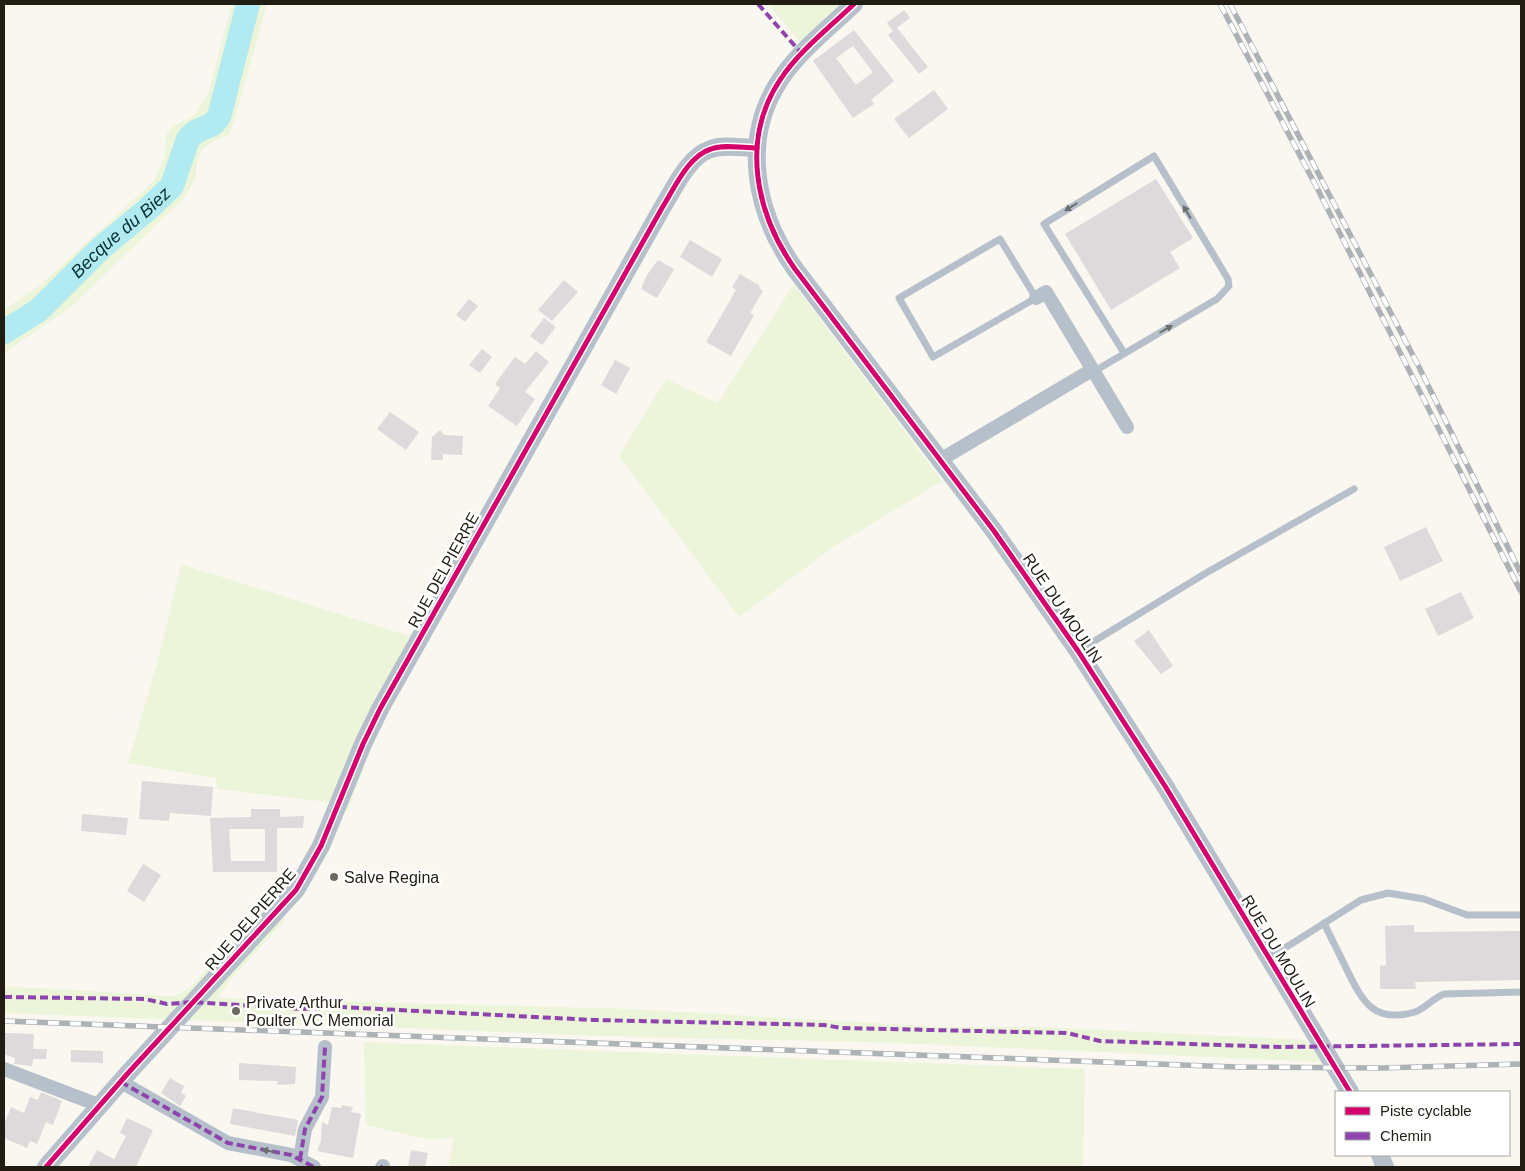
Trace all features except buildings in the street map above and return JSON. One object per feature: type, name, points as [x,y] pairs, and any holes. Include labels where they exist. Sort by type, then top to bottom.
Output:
[{"type":"street","points":[[757,148],[765,109],[780,80],[802,54],[854,4]]},
{"type":"street","name":"RUE DELPIERRE","points":[[46,1167],[277,912],[304,879],[322,846],[366,738],[380,709],[654,222],[689,166],[700,156],[712,148],[757,148]]},
{"type":"street","name":"RUE DU MOULIN","points":[[757,148],[758,187],[764,212],[775,238],[801,277],[1011,555],[1078,651],[1165,786],[1349,1091]]},
{"type":"street","points":[[1036,298],[1046,292],[1126,427]]},
{"type":"street","points":[[940,460],[1093,371]]},
{"type":"street","points":[[300,1158],[305,1129],[322,1096],[325,1047]]},
{"type":"street","points":[[4,1069],[101,1106]]},
{"type":"street","points":[[121,1082],[228,1143],[300,1158],[314,1167]]},
{"type":"lane","points":[[1093,371],[1124,353],[1217,299],[1229,286],[1228,279],[1154,156],[1044,224],[1124,353]]},
{"type":"lane","points":[[1000,239],[1036,298],[933,357],[899,298],[1000,239]]},
{"type":"lane","points":[[1078,651],[1206,573],[1354,488]]},
{"type":"lane","points":[[1269,958],[1361,900],[1388,893],[1424,899],[1467,914],[1521,915]]},
{"type":"lane","points":[[1324,923],[1362,999],[1378,1012],[1388,1014],[1418,1011],[1434,997],[1444,994],[1521,992]]},
{"type":"green space","points":[[232,4],[267,4],[229,135],[215,140],[202,150],[197,163],[196,178],[184,198],[71,307],[4,353],[4,310],[39,286],[154,181],[165,156],[166,135],[173,126],[195,115],[208,94]]},
{"type":"green space","points":[[768,4],[840,4],[800,42]]},
{"type":"green space","points":[[794,284],[942,481],[832,548],[739,617],[619,456],[666,379],[718,403]]},
{"type":"green space","points":[[481,514],[380,725],[347,812],[328,802],[218,789],[216,778],[128,763],[160,653],[181,564],[409,636]]},
{"type":"green space","points":[[265,904],[285,920],[232,978],[217,998],[631,1009],[942,1027],[1040,1027],[1307,1040],[1321,1062],[875,1042],[631,1037],[4,1013],[4,986],[174,996],[189,989]]},
{"type":"green space","points":[[364,1042],[1085,1069],[1083,1167],[448,1167],[454,1137],[431,1140],[366,1125]]},
{"type":"waterway","name":"Becque du Biez","points":[[4,332],[39,310],[101,248],[148,209],[172,186],[188,139],[195,132],[213,124],[219,117],[248,4]]},
{"type":"railway","points":[[1220,4],[1316,186],[1521,592]]},
{"type":"railway","points":[[1230,4],[1419,367],[1521,574]]},
{"type":"railway","points":[[4,1021],[1236,1067],[1382,1068],[1521,1064]]},
{"type":"marked path","points":[[758,4],[802,54]]},
{"type":"marked path","points":[[4,997],[145,999],[167,1004],[192,1002],[302,1009],[340,1007],[594,1020],[1067,1033],[1100,1041],[1280,1047],[1521,1044]]},
{"type":"marked path","points":[[300,1159],[305,1129],[322,1097],[325,1047]]},
{"type":"marked path","points":[[121,1082],[228,1143],[291,1155],[314,1167]]},
{"type":"cycle path","points":[[854,4],[796,59],[780,80],[768,103],[760,127],[757,152],[758,176],[763,201],[771,225],[795,269],[994,531],[1078,651],[1165,786],[1349,1091]]},
{"type":"cycle path","points":[[46,1167],[129,1072],[296,890],[321,846],[363,744],[380,709],[677,183],[695,158],[711,149],[728,146],[757,148]]},
{"type":"place","name":"Salve Regina","points":[[334,877]]},
{"type":"place","name":"Private Arthur Poulter VC Memorial","points":[[236,1011]]}]
